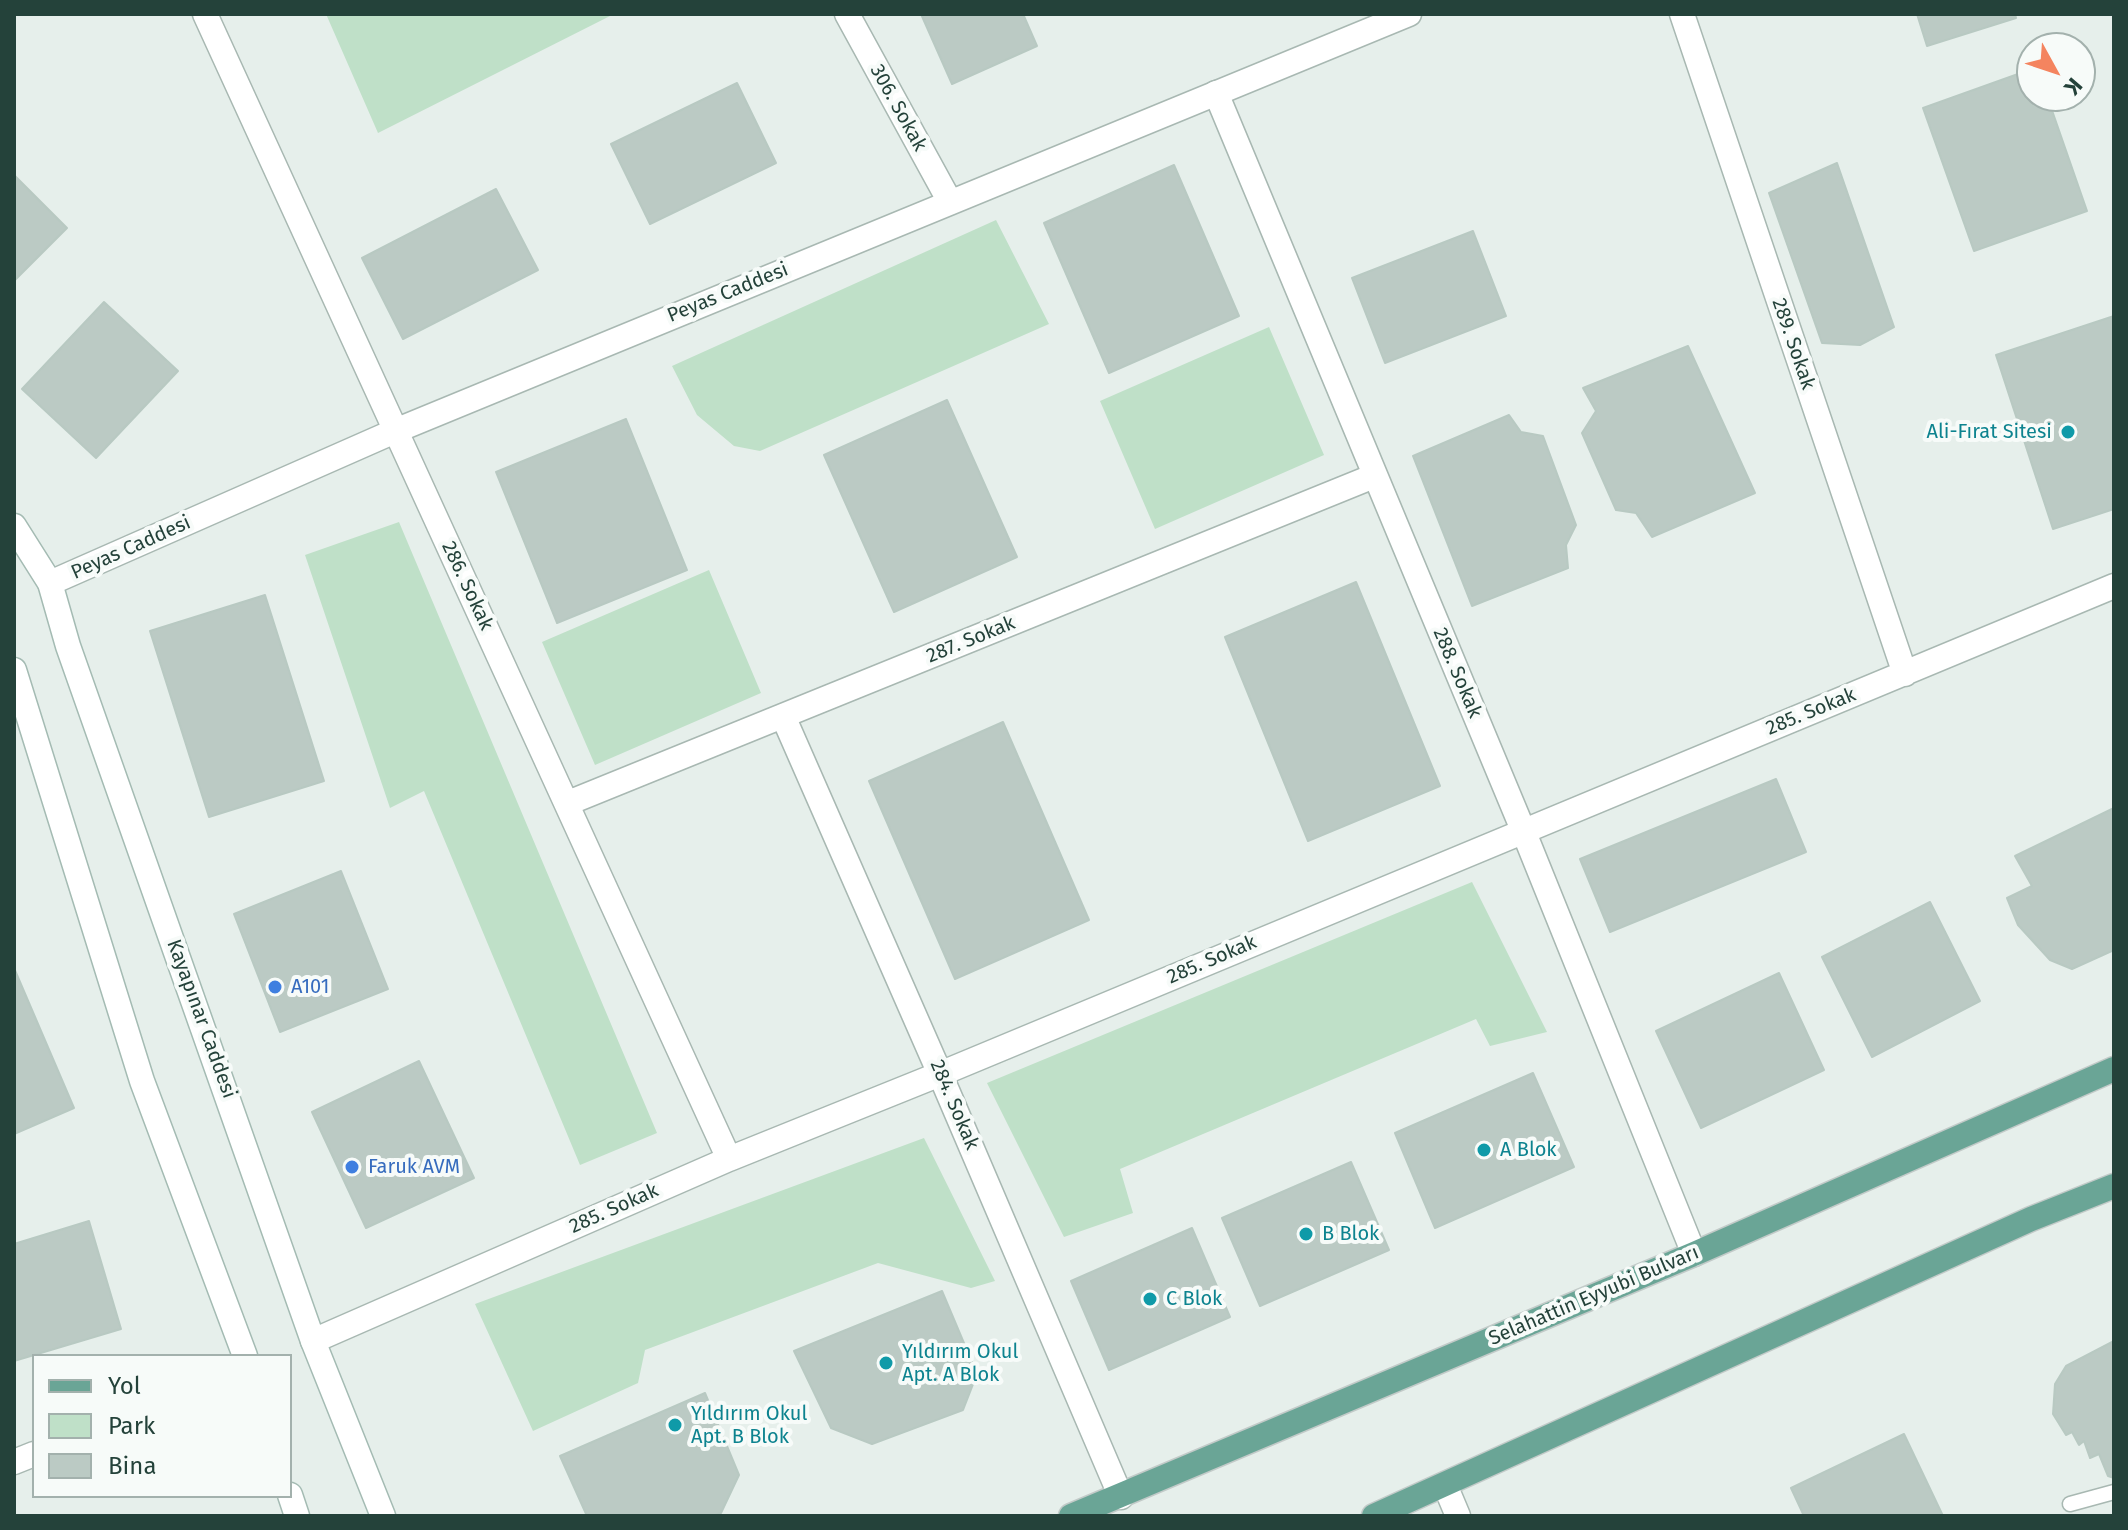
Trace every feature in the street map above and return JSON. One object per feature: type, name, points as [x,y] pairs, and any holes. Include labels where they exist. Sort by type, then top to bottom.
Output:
[{"type":"main road","name":"Selahattin Eyyubi Bulvarı","points":[[1071,1516],[1694,1254],[2114,1069]]},
{"type":"main road","points":[[1374,1516],[2016,1226],[2114,1186]]},
{"type":"street","name":"286. Sokak","points":[[205,14],[729,1159]]},
{"type":"street","name":"306. Sokak","points":[[847,14],[950,202]]},
{"type":"street","name":"Peyas Caddesi","points":[[50,583],[395,431],[1409,14]]},
{"type":"street","name":"289. Sokak","points":[[1682,14],[1905,674]]},
{"type":"street","name":"288. Sokak","points":[[1216,93],[1523,830],[1694,1254]]},
{"type":"street","name":"287. Sokak","points":[[568,803],[1374,476]]},
{"type":"street","name":"Kayapınar Caddesi","points":[[14,526],[50,583],[68,646],[313,1341],[383,1516]]},
{"type":"street","name":"285. Sokak","points":[[313,1341],[729,1159],[2114,586]]},
{"type":"street","points":[[14,670],[142,1081],[244,1354]]},
{"type":"street","name":"284. Sokak","points":[[783,716],[1121,1497]]},
{"type":"street","points":[[1445,1485],[1458,1516]]},
{"type":"lane","points":[[2070,1504],[2114,1492]]},
{"type":"green space","points":[[326,14],[614,14],[378,133]]},
{"type":"green space","points":[[996,220],[1049,324],[760,451],[734,446],[697,415],[672,366]]},
{"type":"green space","points":[[1269,327],[1324,455],[1155,529],[1100,401]]},
{"type":"green space","points":[[399,522],[657,1133],[580,1165],[424,791],[390,808],[305,555]]},
{"type":"green space","points":[[709,570],[761,693],[595,765],[542,642]]},
{"type":"green space","points":[[1472,882],[1547,1032],[1490,1046],[1476,1019],[1120,1169],[1133,1213],[1064,1237],[987,1083]]},
{"type":"green space","points":[[924,1138],[995,1281],[971,1288],[878,1263],[645,1350],[638,1383],[533,1431],[475,1304]]},
{"type":"building","points":[[921,14],[1023,14],[1037,46],[952,84]]},
{"type":"building","points":[[1917,14],[2015,14],[2016,18],[1927,46]]},
{"type":"building","points":[[2016,75],[2016,112],[2053,112],[2087,211],[1974,251],[1923,108]]},
{"type":"building","points":[[737,83],[776,163],[650,224],[611,144]]},
{"type":"building","points":[[1837,163],[1894,327],[1860,345],[1822,343],[1769,193]]},
{"type":"building","points":[[1174,165],[1239,316],[1109,373],[1044,223]]},
{"type":"building","points":[[14,175],[67,228],[14,281]]},
{"type":"building","points":[[496,189],[538,270],[403,339],[362,258]]},
{"type":"building","points":[[1473,231],[1506,316],[1385,363],[1352,278]]},
{"type":"building","points":[[104,302],[178,371],[96,458],[22,389]]},
{"type":"building","name":"Ali-Fırat Sitesi","points":[[2114,316],[2114,509],[2053,529],[1996,355]]},
{"type":"building","points":[[1688,346],[1755,493],[1652,537],[1636,513],[1616,510],[1582,433],[1596,411],[1583,388]]},
{"type":"building","points":[[947,400],[1017,557],[894,612],[824,455]]},
{"type":"building","points":[[1509,415],[1521,432],[1543,436],[1576,525],[1566,545],[1568,568],[1472,606],[1413,456]]},
{"type":"building","points":[[626,419],[687,570],[557,623],[496,472]]},
{"type":"building","points":[[1356,582],[1440,786],[1308,841],[1225,637]]},
{"type":"building","points":[[265,595],[324,781],[209,817],[150,631]]},
{"type":"building","points":[[1003,722],[1089,920],[955,979],[869,781]]},
{"type":"building","points":[[1776,779],[1806,852],[1610,932],[1580,859]]},
{"type":"building","points":[[2114,808],[2114,950],[2072,969],[2050,960],[2018,925],[2007,898],[2032,886],[2015,856]]},
{"type":"building","points":[[341,871],[388,989],[280,1032],[234,914]]},
{"type":"building","points":[[1930,902],[1980,1001],[1872,1057],[1822,957]]},
{"type":"building","points":[[14,968],[74,1108],[14,1134]]},
{"type":"building","points":[[1779,973],[1824,1070],[1701,1128],[1656,1031]]},
{"type":"building","points":[[419,1061],[474,1178],[366,1228],[312,1112]]},
{"type":"building","name":"A Blok","points":[[1533,1073],[1574,1167],[1435,1228],[1395,1133]]},
{"type":"building","name":"B Blok","points":[[1351,1162],[1389,1250],[1260,1306],[1222,1218]]},
{"type":"building","points":[[89,1221],[121,1329],[14,1361],[14,1244]]},
{"type":"building","name":"C Blok","points":[[1192,1228],[1230,1317],[1109,1370],[1071,1281]]},
{"type":"building","name":"Yıldırım Okul Apt. A Blok","points":[[942,1291],[977,1374],[963,1410],[872,1444],[831,1428],[794,1351]]},
{"type":"building","points":[[2114,1341],[2114,1478],[2108,1476],[2099,1454],[2090,1458],[2084,1441],[2079,1445],[2072,1432],[2066,1435],[2053,1414],[2055,1384],[2066,1366]]},
{"type":"building","name":"Yıldırım Okul Apt. B Blok","points":[[705,1393],[739,1475],[721,1513],[713,1516],[587,1516],[560,1456]]},
{"type":"building","points":[[1904,1434],[1943,1516],[1804,1516],[1791,1488]]},
{"type":"place","name":"Ali-Fırat Sitesi","points":[[2068,432]]},
{"type":"place","name":"A101","points":[[275,987]]},
{"type":"place","name":"A Blok","points":[[1484,1150]]},
{"type":"place","name":"Faruk AVM","points":[[352,1167]]},
{"type":"place","name":"B Blok","points":[[1306,1234]]},
{"type":"place","name":"C Blok","points":[[1150,1299]]},
{"type":"place","name":"Yıldırım Okul Apt. A Blok","points":[[886,1363]]},
{"type":"place","name":"Yıldırım Okul Apt. B Blok","points":[[675,1425]]}]
